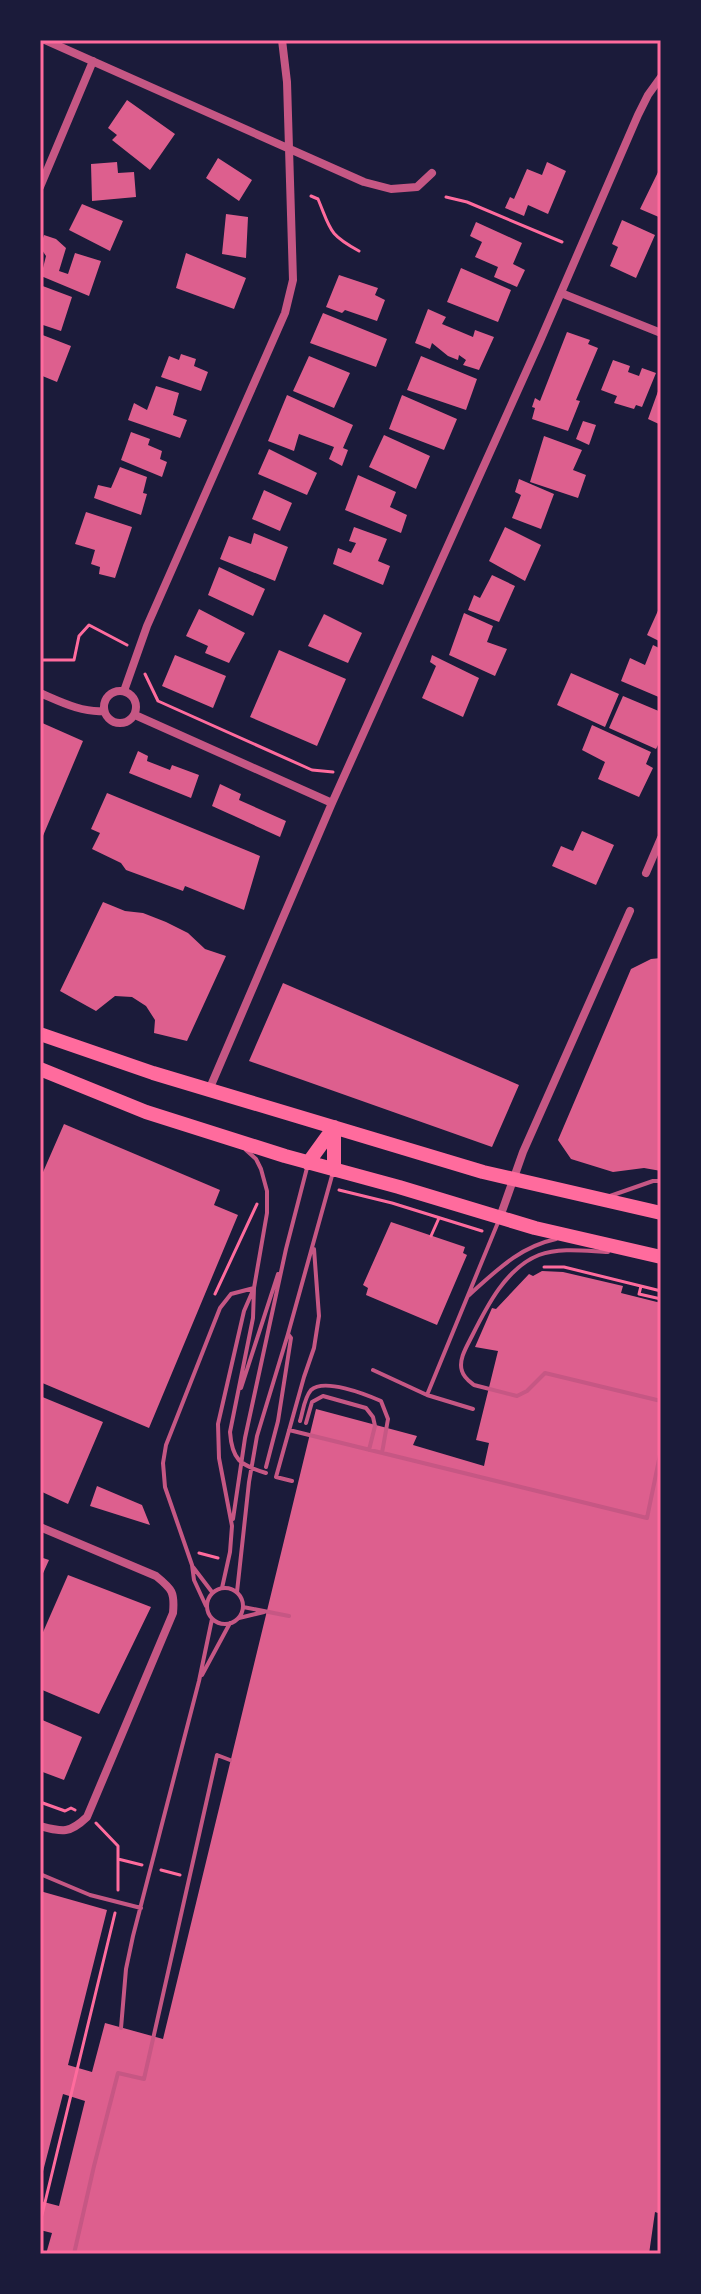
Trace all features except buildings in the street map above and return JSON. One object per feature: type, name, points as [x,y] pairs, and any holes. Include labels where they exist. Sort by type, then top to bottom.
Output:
[{"type":"main road","points":[[40,1034],[209,1090],[512,1180],[661,1213]]},
{"type":"main road","points":[[40,1069],[146,1112],[308,1163],[571,1237],[661,1257]]},
{"type":"main road","points":[[308,1163],[334,1127]]},
{"type":"main road","points":[[334,1127],[334,1170]]},
{"type":"street","points":[[45,40],[364,182],[391,189],[417,187],[432,173]]},
{"type":"street","points":[[124,691],[137,651],[285,313],[293,280],[287,82],[282,40]]},
{"type":"street","points":[[40,187],[93,61]]},
{"type":"street","points":[[209,1090],[345,773],[638,115],[661,77]]},
{"type":"street","points":[[561,293],[661,333]]},
{"type":"street","points":[[118,691],[124,691],[136,703],[135,715],[126,722],[115,723],[104,711],[105,700],[118,691]]},
{"type":"street","points":[[40,693],[69,705],[104,711]]},
{"type":"street","points":[[135,715],[332,803]]},
{"type":"street","points":[[646,873],[661,838]]},
{"type":"street","points":[[500,1217],[512,1180],[630,911]]},
{"type":"street","points":[[40,1527],[156,1576],[171,1588],[174,1601],[173,1613],[87,1817],[74,1829],[60,1831],[40,1826]]},
{"type":"lane","points":[[236,1141],[256,1159],[267,1198],[254,1288],[253,1318],[230,1432],[231,1446],[238,1460],[246,1467],[266,1470],[278,1421],[291,1338],[288,1334]]},
{"type":"lane","points":[[222,1588],[230,1552],[236,1487],[245,1438],[308,1163]]},
{"type":"lane","points":[[237,1592],[257,1436],[334,1170]]},
{"type":"lane","points":[[600,1200],[661,1181]]},
{"type":"lane","points":[[427,1395],[500,1217]]},
{"type":"lane","points":[[466,1297],[503,1264],[533,1245],[571,1237]]},
{"type":"lane","points":[[292,1481],[276,1477],[314,1348],[319,1316],[313,1246]]},
{"type":"lane","points":[[237,1401],[286,1249]]},
{"type":"lane","points":[[637,1252],[569,1251],[548,1253],[529,1261],[496,1292],[461,1364],[465,1377],[474,1385],[511,1395],[517,1396],[527,1391],[545,1373],[661,1401]]},
{"type":"lane","points":[[121,2028],[126,1969],[212,1619],[194,1580],[192,1565],[165,1487],[163,1463],[166,1445],[220,1308],[231,1294],[254,1288]]},
{"type":"lane","points":[[232,1526],[219,1458],[218,1424],[244,1311],[254,1288]]},
{"type":"lane","points":[[373,1370],[427,1395],[473,1409]]},
{"type":"lane","points":[[369,1450],[375,1426],[366,1408],[323,1396],[312,1402],[303,1422],[307,1396],[313,1388],[325,1384],[381,1401],[388,1419],[382,1454]]},
{"type":"lane","points":[[289,1430],[647,1518],[661,1450]]},
{"type":"lane","points":[[192,1565],[212,1592]]},
{"type":"lane","points":[[206,1606],[212,1592],[222,1588],[232,1589],[243,1601],[239,1618]]},
{"type":"lane","points":[[243,1607],[289,1616]]},
{"type":"lane","points":[[212,1619],[230,1623],[266,1612]]},
{"type":"lane","points":[[199,1681],[230,1623]]},
{"type":"lane","points":[[74,2254],[118,2073],[144,2079],[217,1755],[230,1760]]},
{"type":"lane","points":[[40,1874],[90,1895],[141,1908]]},
{"type":"lane","points":[[87,1905],[90,1895]]},
{"type":"path","points":[[311,196],[318,199],[337,239],[359,251]]},
{"type":"path","points":[[446,197],[467,202],[562,242]]},
{"type":"path","points":[[40,660],[74,660],[79,636],[89,625],[137,651],[158,701],[312,770],[345,773]]},
{"type":"path","points":[[215,1295],[255,1205],[267,1198]]},
{"type":"path","points":[[468,1227],[473,1209]]},
{"type":"path","points":[[431,1236],[439,1218]]},
{"type":"path","points":[[641,1286],[639,1294],[661,1299]]},
{"type":"path","points":[[199,1553],[218,1558]]},
{"type":"path","points":[[40,1802],[65,1811],[75,1810]]},
{"type":"path","points":[[40,2223],[118,1902],[118,1846],[96,1823]]}]
